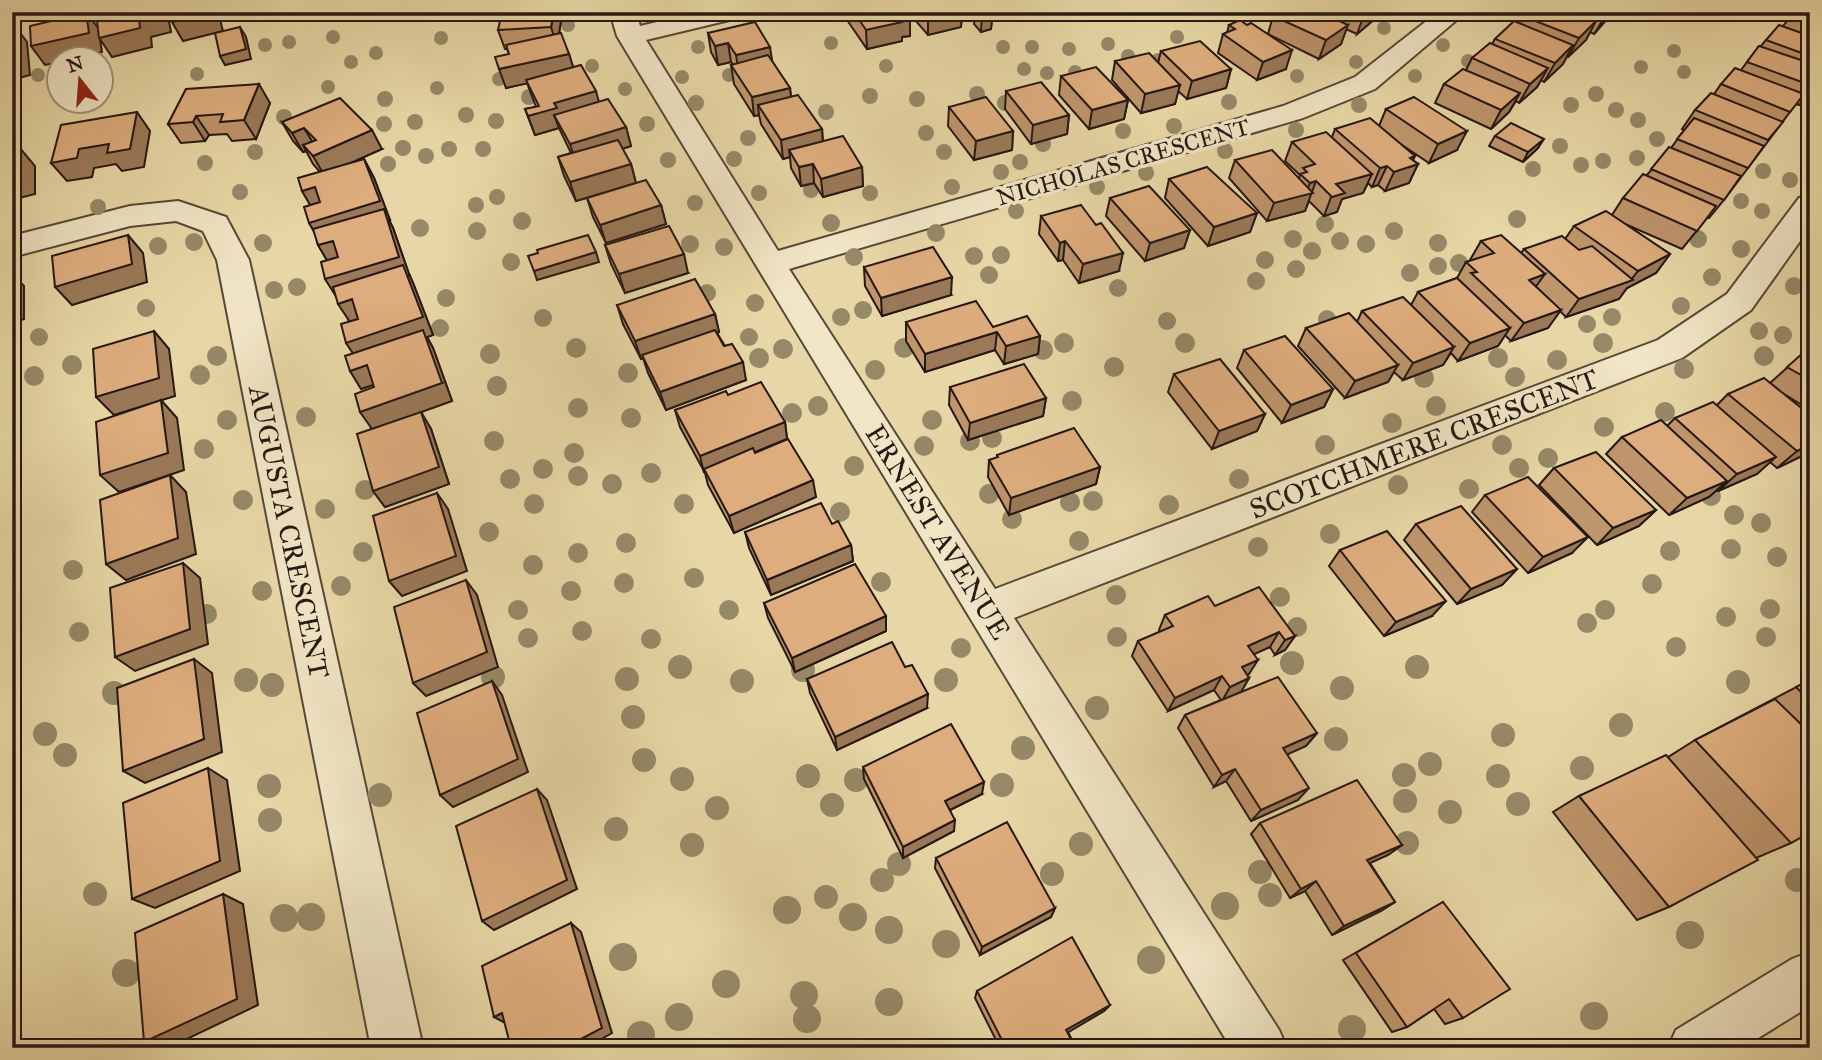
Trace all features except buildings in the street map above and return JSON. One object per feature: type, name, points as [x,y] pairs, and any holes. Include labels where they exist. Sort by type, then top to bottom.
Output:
[{"type":"street","points":[[627,24],[733,12]]},
{"type":"street","name":"NICHOLAS CRESCENT","points":[[770,264],[1293,112],[1365,83],[1454,12]]},
{"type":"street","name":"ERNEST AVENUE","points":[[627,24],[770,264],[1261,1048]]},
{"type":"street","name":"SCOTCHMERE CRESCENT","points":[[987,610],[1670,349],[1739,302],[1810,205]]},
{"type":"street","name":"AUGUSTA CRESCENT","points":[[12,247],[130,216],[178,211],[215,224],[233,260],[397,1048]]},
{"type":"street","points":[[1694,1048],[1810,977]]}]
